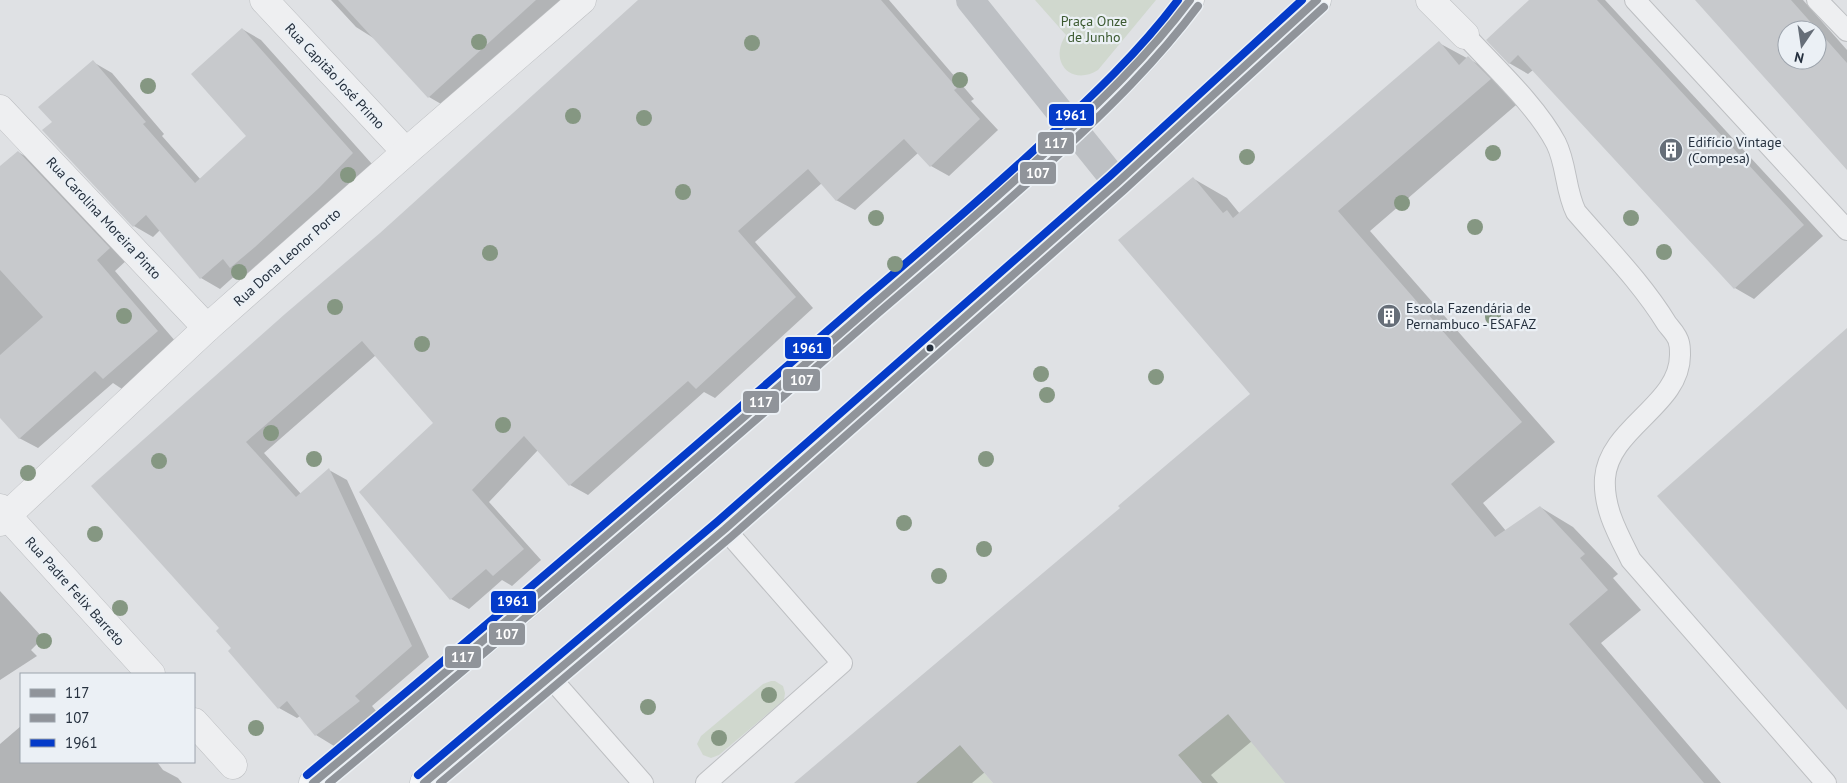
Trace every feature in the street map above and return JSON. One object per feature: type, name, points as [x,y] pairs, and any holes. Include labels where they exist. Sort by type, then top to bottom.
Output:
[{"type":"main road","points":[[970,0],[1117,183]]},
{"type":"main road","points":[[313,783],[677,476],[1073,128],[1140,63],[1190,0]]},
{"type":"main road","points":[[424,783],[725,529],[1117,183],[1317,0]]},
{"type":"street","name":"Rua Capitão José Primo","points":[[264,0],[406,152]]},
{"type":"street","name":"Rua Dona Leonor Porto","points":[[2,515],[406,152],[582,0]]},
{"type":"street","points":[[1430,0],[1465,35]]},
{"type":"street","name":"Rua Carolina Moreira Pinto","points":[[0,109],[208,328]]},
{"type":"street","name":"Rua Padre Felix Barreto","points":[[2,515],[150,673]]},
{"type":"street","points":[[195,723],[233,765]]},
{"type":"lane","points":[[1635,0],[1847,230]]},
{"type":"lane","points":[[1817,0],[1847,31]]},
{"type":"lane","points":[[1465,35],[1540,117],[1556,144],[1563,162],[1570,202],[1576,212],[1657,307],[1679,343],[1680,362],[1678,372],[1668,391],[1625,437],[1610,460],[1605,477],[1608,505],[1613,524],[1632,560],[1826,783]]},
{"type":"lane","points":[[706,783],[842,662],[725,529]]},
{"type":"lane","points":[[550,677],[638,780]]},
{"type":"green space","name":"Praça Onze de Junho","points":[[1035,0],[1156,0],[1098,70],[1079,75],[1065,69],[1061,62],[1060,54],[1061,45],[1066,35]]},
{"type":"green space","points":[[775,681],[783,686],[784,700],[719,755],[711,758],[703,755],[697,744],[701,736],[763,684]]},
{"type":"green space","points":[[1243,702],[1285,783],[1202,783],[1178,755]]},
{"type":"green space","points":[[960,745],[993,783],[916,783]]},
{"type":"building","points":[[338,0],[536,0],[428,98]]},
{"type":"building","points":[[638,0],[881,0],[957,88],[954,90],[980,119],[930,167],[904,139],[836,201],[808,169],[738,231],[796,297],[696,389],[688,381],[569,486],[524,436],[472,490],[524,549],[493,576],[486,569],[450,600],[359,492],[433,423],[362,341],[246,442],[296,497],[329,468],[412,646],[355,696],[360,701],[315,736],[287,701],[278,709],[228,651],[231,648],[216,631],[219,628],[91,486],[285,314],[380,233]]},
{"type":"building","name":"Edifício Vintage (Compesa)","points":[[1529,0],[1597,0],[1804,225],[1734,289],[1518,55],[1509,64],[1486,40]]},
{"type":"building","points":[[1695,0],[1791,0],[1809,20],[1777,20],[1777,70],[1827,70],[1827,40],[1847,63],[1847,170]]},
{"type":"building","points":[[242,28],[353,153],[319,188],[230,268],[223,259],[200,279],[146,215],[133,227],[42,130],[52,122],[38,107],[93,60],[146,122],[143,124],[195,183],[246,136],[191,74]]},
{"type":"building","points":[[1439,41],[1459,65],[1468,56],[1491,79],[1338,211],[1522,422],[1451,484],[1495,537],[1540,506],[1585,554],[1580,558],[1608,590],[1569,624],[1704,783],[1285,783],[1228,714],[1178,755],[1202,783],[993,783],[960,745],[916,783],[794,783],[1120,508],[1118,506],[1250,394],[1118,240],[1193,177],[1223,213],[1227,210],[1233,218]]},
{"type":"building","points":[[18,151],[110,248],[97,260],[158,331],[103,379],[95,371],[19,439],[0,418],[0,355],[43,317],[0,270],[0,166]]},
{"type":"building","points":[[1847,328],[1847,710],[1657,496]]},
{"type":"transit line","name":"1961","points":[[307,775],[587,539],[1000,181],[1114,73],[1147,38],[1178,0]]},
{"type":"transit line","name":"117","points":[[313,783],[660,489],[1003,191],[1104,97],[1174,21],[1190,0]]},
{"type":"transit line","name":"1961","points":[[418,775],[718,521],[1110,176],[1302,0]]},
{"type":"transit line","name":"117","points":[[424,783],[725,529],[1117,183],[1317,0]]},
{"type":"transit line","name":"107","points":[[329,783],[741,433],[1013,196],[1077,138],[1131,84],[1166,46],[1198,6]]},
{"type":"transit line","name":"107","points":[[440,783],[732,536],[1124,190],[1324,7]]},
{"type":"place","name":"Edifício Vintage (Compesa)","points":[[1671,150]]},
{"type":"place","name":"Escola Fazendária de Pernambuco - ESAFAZ","points":[[1389,316]]}]
